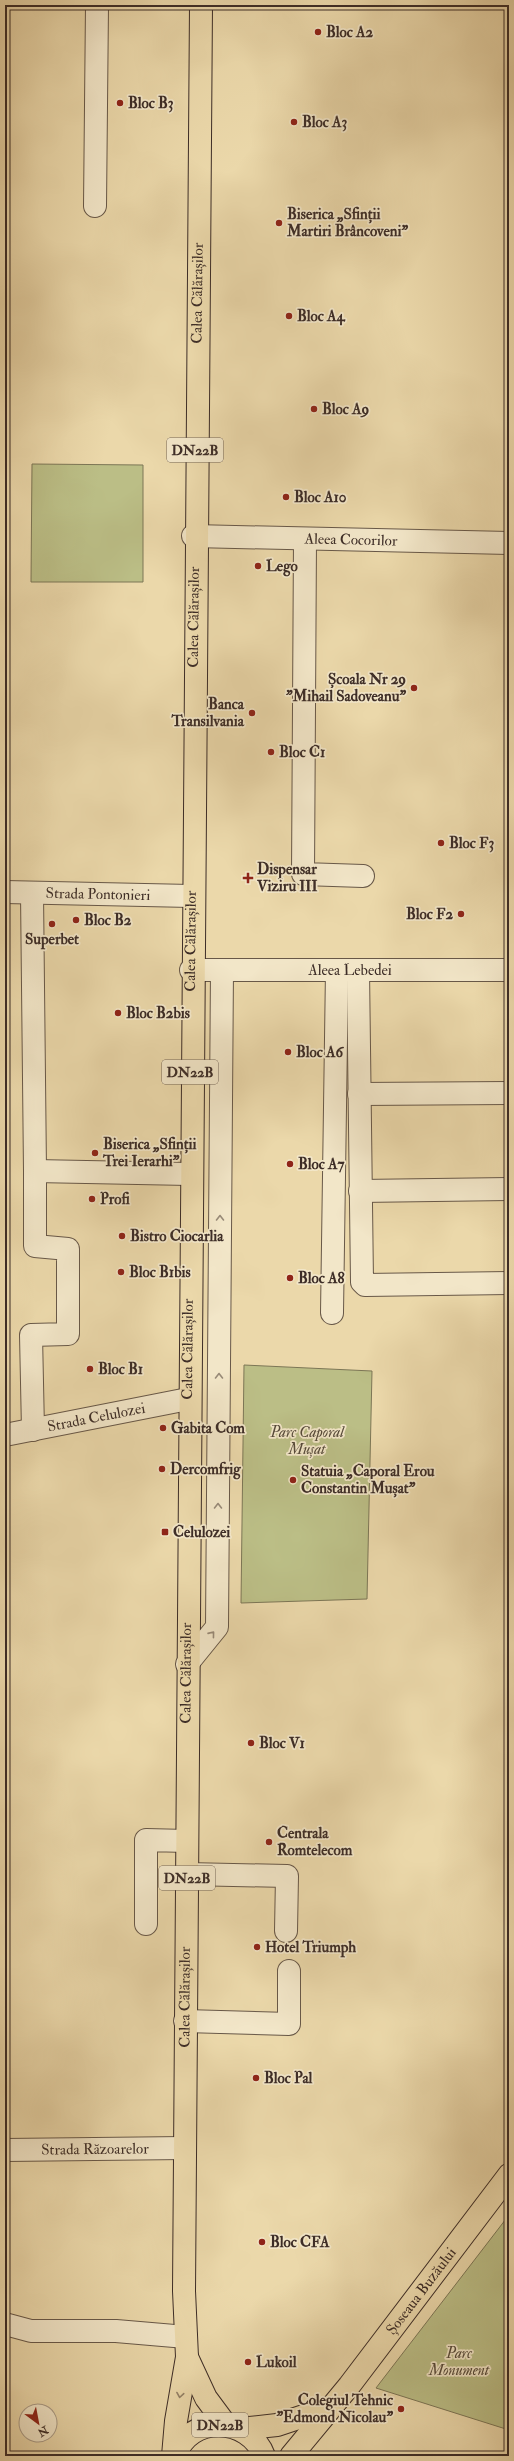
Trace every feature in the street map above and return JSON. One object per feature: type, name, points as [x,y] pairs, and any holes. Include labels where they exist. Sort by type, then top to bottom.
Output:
[{"type":"main road","name":"Calea Călărașilor","points":[[174,2456],[176,2421],[187,2347],[184,2148],[187,1874],[193,536],[201,5]]},
{"type":"main road","name":"Șoseaua Buzăului","points":[[291,2456],[331,2407],[509,2175]]},
{"type":"main road","name":"Calea Călărașilor","points":[[187,2347],[206,2398],[233,2427]]},
{"type":"main road","points":[[233,2427],[277,2425],[331,2407]]},
{"type":"main road","name":"DN22B","points":[[174,2456],[186,2438],[198,2430],[211,2425],[233,2427],[252,2437],[264,2456]]},
{"type":"street","points":[[95,206],[97,5]]},
{"type":"street","name":"Aleea Cocorilor","points":[[193,536],[305,540],[509,543]]},
{"type":"street","points":[[305,540],[303,874],[363,876]]},
{"type":"street","name":"Strada Pontonieri","points":[[5,892],[191,896]]},
{"type":"street","points":[[32,893],[35,1246],[68,1249],[68,1334],[31,1335],[33,1430]]},
{"type":"street","name":"Aleea Lebedei","points":[[191,970],[509,970]]},
{"type":"street","points":[[187,1664],[217,1627],[222,970]]},
{"type":"street","points":[[347,970],[359,1094],[360,1278],[365,1285],[509,1283]]},
{"type":"street","points":[[332,1312],[347,970]]},
{"type":"street","points":[[359,1094],[509,1093]]},
{"type":"street","points":[[35,1171],[190,1174]]},
{"type":"street","points":[[360,1191],[509,1189]]},
{"type":"street","name":"Strada Celulozei","points":[[5,1435],[188,1399]]},
{"type":"street","points":[[146,1924],[146,1840],[187,1841]]},
{"type":"street","points":[[187,1874],[287,1876],[286,1931]]},
{"type":"street","points":[[185,2021],[289,2024],[289,1971]]},
{"type":"street","name":"Strada Răzoarelor","points":[[5,2150],[184,2148]]},
{"type":"street","points":[[5,2324],[31,2331],[116,2331],[187,2347]]},
{"type":"green space","points":[[32,464],[143,465],[143,582],[31,582]]},
{"type":"green space","name":"Parc Caporal Mușat","points":[[244,1365],[372,1371],[367,1599],[241,1603]]},
{"type":"green space","name":"Parc Monument","points":[[509,2215],[509,2430],[376,2388]]},
{"type":"place","name":"Bloc A2","points":[[318,32]]},
{"type":"place","name":"Bloc B3","points":[[120,103]]},
{"type":"place","name":"Bloc A3","points":[[294,122]]},
{"type":"place","name":"Biserica „Sfinții Martiri Brâncoveni\"","points":[[279,223]]},
{"type":"place","name":"Bloc A4","points":[[289,316]]},
{"type":"place","name":"Bloc A9","points":[[314,409]]},
{"type":"place","name":"Bloc A10","points":[[286,497]]},
{"type":"place","name":"Lego","points":[[258,566]]},
{"type":"place","name":"Școala Nr 29 \"Mihail Sadoveanu\"","points":[[414,688]]},
{"type":"place","name":"Banca Transilvania","points":[[252,713]]},
{"type":"place","name":"Bloc C1","points":[[271,752]]},
{"type":"place","name":"Bloc F3","points":[[441,843]]},
{"type":"place","name":"Dispensar Viziru III","points":[[248,878]]},
{"type":"place","name":"Bloc F2","points":[[461,914]]},
{"type":"place","name":"Bloc B2","points":[[76,920]]},
{"type":"place","name":"Superbet","points":[[52,924]]},
{"type":"place","name":"Bloc B2bis","points":[[118,1013]]},
{"type":"place","name":"Bloc A6","points":[[288,1052]]},
{"type":"place","name":"Biserica „Sfinții Trei Ierarhi\"","points":[[95,1153]]},
{"type":"place","name":"Bloc A7","points":[[290,1164]]},
{"type":"place","name":"Profi","points":[[92,1199]]},
{"type":"place","name":"Bistro Ciocarlia","points":[[122,1236]]},
{"type":"place","name":"Bloc B1bis","points":[[121,1272]]},
{"type":"place","name":"Bloc A8","points":[[290,1278]]},
{"type":"place","name":"Bloc B1","points":[[90,1369]]},
{"type":"place","name":"Gabita Com","points":[[163,1428]]},
{"type":"place","name":"Dercomfrig","points":[[162,1469]]},
{"type":"place","name":"Statuia „Caporal Erou Constantin Mușat”","points":[[293,1480]]},
{"type":"place","name":"Celulozei","points":[[165,1532]]},
{"type":"place","name":"Bloc V1","points":[[251,1743]]},
{"type":"place","name":"Centrala Romtelecom","points":[[269,1842]]},
{"type":"place","name":"Hotel Triumph","points":[[257,1947]]},
{"type":"place","name":"Bloc Pal","points":[[256,2078]]},
{"type":"place","name":"Bloc CFA","points":[[262,2242]]},
{"type":"place","name":"Lukoil","points":[[248,2362]]},
{"type":"place","name":"Colegiul Tehnic \"Edmond Nicolau\"","points":[[401,2409]]}]
